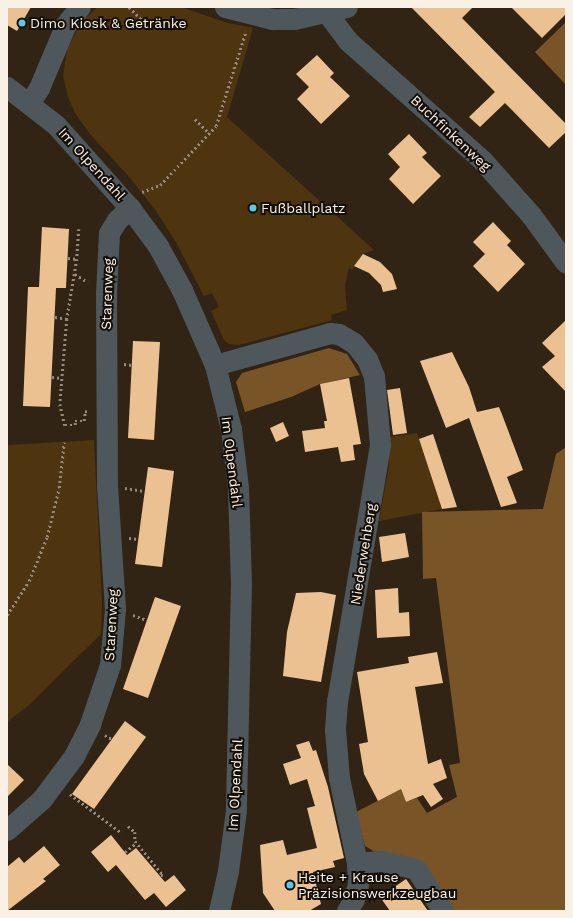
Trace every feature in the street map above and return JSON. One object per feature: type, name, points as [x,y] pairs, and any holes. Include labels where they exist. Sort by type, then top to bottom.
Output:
[{"type":"street","points":[[29,103],[39,88],[66,24],[80,7]]},
{"type":"street","points":[[225,7],[272,19],[294,19],[347,7]]},
{"type":"street","name":"Buchfinkenweg","points":[[327,12],[348,41],[482,160],[531,215],[566,263]]},
{"type":"street","name":"Im Olpendahl","points":[[7,87],[56,125],[126,202],[158,246],[182,290],[215,365],[231,429],[238,488],[241,583],[236,810],[228,871],[219,911]]},
{"type":"street","name":"Starenweg","points":[[7,830],[42,799],[74,756],[90,724],[110,665],[115,609],[107,485],[106,412],[110,233],[126,202]]},
{"type":"street","name":"Niederwehberg","points":[[215,365],[330,333],[339,334],[354,343],[367,359],[374,376],[380,445],[337,701],[335,730],[339,778],[357,863],[358,884],[354,899],[347,911]]},
{"type":"street","points":[[357,863],[382,861],[416,869],[443,911]]},
{"type":"path","points":[[129,7],[148,26]]},
{"type":"path","points":[[126,202],[160,185],[210,134],[221,114],[247,27]]},
{"type":"path","points":[[196,119],[210,134]]},
{"type":"path","points":[[79,229],[77,259],[67,319],[60,404],[65,425],[75,425],[75,420],[84,421],[85,412],[106,412]]},
{"type":"path","points":[[68,258],[77,259]]},
{"type":"path","points":[[55,317],[67,319]]},
{"type":"path","points":[[52,377],[61,378]]},
{"type":"path","points":[[7,615],[29,581],[47,537],[59,488],[64,442]]},
{"type":"path","points":[[70,794],[122,833]]},
{"type":"path","points":[[128,826],[134,832],[136,843],[163,875],[160,876]]},
{"type":"path","points":[[125,852],[136,843]]},
{"type":"shaded area","points":[[98,7],[181,7],[228,23],[253,28],[227,117],[374,250],[363,254],[352,270],[349,268],[345,285],[347,310],[331,315],[332,320],[239,345],[229,344],[224,340],[211,311],[219,307],[212,293],[204,296],[177,244],[156,211],[130,178],[90,134],[75,113],[68,97],[63,76],[67,50],[81,22]]},
{"type":"shaded area","points":[[566,22],[566,85],[535,52]]},
{"type":"shaded area","points":[[329,348],[347,354],[360,375],[320,384],[291,397],[245,412],[236,382],[242,373]]},
{"type":"shaded area","points":[[417,433],[442,509],[379,521],[389,466],[390,437]]},
{"type":"shaded area","points":[[94,440],[102,603],[101,634],[29,705],[7,722],[7,445]]},
{"type":"shaded area","points":[[566,447],[566,911],[449,911],[418,862],[382,856],[365,846],[356,812],[401,789],[406,802],[417,798],[427,813],[457,797],[449,765],[460,763],[436,578],[423,579],[422,512],[543,509],[556,454]]},
{"type":"building","points":[[7,7],[31,7],[17,31],[7,25]]},
{"type":"building","points":[[411,7],[473,7],[462,18],[566,124],[566,132],[549,148],[505,103],[480,127],[469,117],[495,92]]},
{"type":"building","points":[[511,7],[566,7],[566,14],[542,38]]},
{"type":"building","points":[[317,55],[334,73],[330,77],[350,96],[321,124],[297,99],[309,87],[296,74]]},
{"type":"building","points":[[409,134],[427,153],[422,157],[441,176],[413,204],[389,179],[400,167],[388,154]]},
{"type":"building","points":[[493,222],[511,241],[507,245],[525,264],[498,292],[473,266],[485,254],[473,242]]},
{"type":"building","points":[[42,227],[69,229],[66,288],[56,288],[50,407],[23,406],[28,287],[39,287]]},
{"type":"building","points":[[363,254],[380,262],[392,274],[397,289],[383,292],[381,285],[369,273],[354,266]]},
{"type":"building","points":[[566,320],[566,392],[542,367],[555,356],[542,343]]},
{"type":"building","points":[[133,341],[160,342],[154,440],[128,438]]},
{"type":"building","points":[[452,352],[469,387],[477,412],[499,407],[523,470],[507,477],[517,503],[501,507],[469,418],[446,428],[420,361]]},
{"type":"building","points":[[349,378],[361,444],[353,445],[355,460],[341,462],[338,447],[305,452],[302,431],[325,428],[324,421],[327,421],[320,384]]},
{"type":"building","points":[[400,388],[407,433],[393,435],[387,390]]},
{"type":"building","points":[[283,422],[289,436],[276,442],[270,428]]},
{"type":"building","points":[[433,434],[457,507],[442,509],[419,439]]},
{"type":"building","points":[[148,467],[174,471],[162,567],[135,564]]},
{"type":"building","points":[[405,533],[409,557],[382,562],[379,537]]},
{"type":"building","points":[[398,588],[399,613],[409,612],[410,636],[377,638],[375,590]]},
{"type":"building","points":[[321,592],[336,595],[321,682],[283,676],[287,632],[296,593]]},
{"type":"building","points":[[155,597],[181,606],[148,698],[123,689]]},
{"type":"building","points":[[437,652],[443,683],[415,687],[428,764],[441,759],[447,778],[433,784],[443,799],[431,807],[423,795],[406,802],[401,789],[378,801],[364,774],[359,744],[368,742],[357,672],[409,663],[408,657]]},
{"type":"building","points":[[125,721],[146,737],[94,809],[72,794]]},
{"type":"building","points":[[309,741],[313,751],[316,750],[328,787],[344,858],[333,861],[335,867],[313,872],[321,904],[309,911],[275,911],[263,893],[260,845],[283,840],[287,855],[317,848],[307,808],[315,806],[307,779],[290,785],[283,764],[301,758],[296,745]]},
{"type":"building","points":[[7,764],[24,780],[7,797]]},
{"type":"building","points":[[111,835],[127,855],[136,848],[165,882],[174,875],[186,890],[166,907],[154,893],[145,900],[116,865],[108,872],[91,852]]},
{"type":"building","points":[[44,846],[60,865],[43,879],[46,881],[7,911],[7,867],[19,857],[24,863]]},
{"type":"building","points":[[406,879],[428,911],[390,911],[380,897]]},
{"type":"place","name":"Dimo Kiosk & Getränke","points":[[22,23]]},
{"type":"place","name":"Fußballplatz","points":[[253,208]]},
{"type":"place","name":"Heite + Krause Präzisionswerkzeugbau","points":[[290,885]]}]
